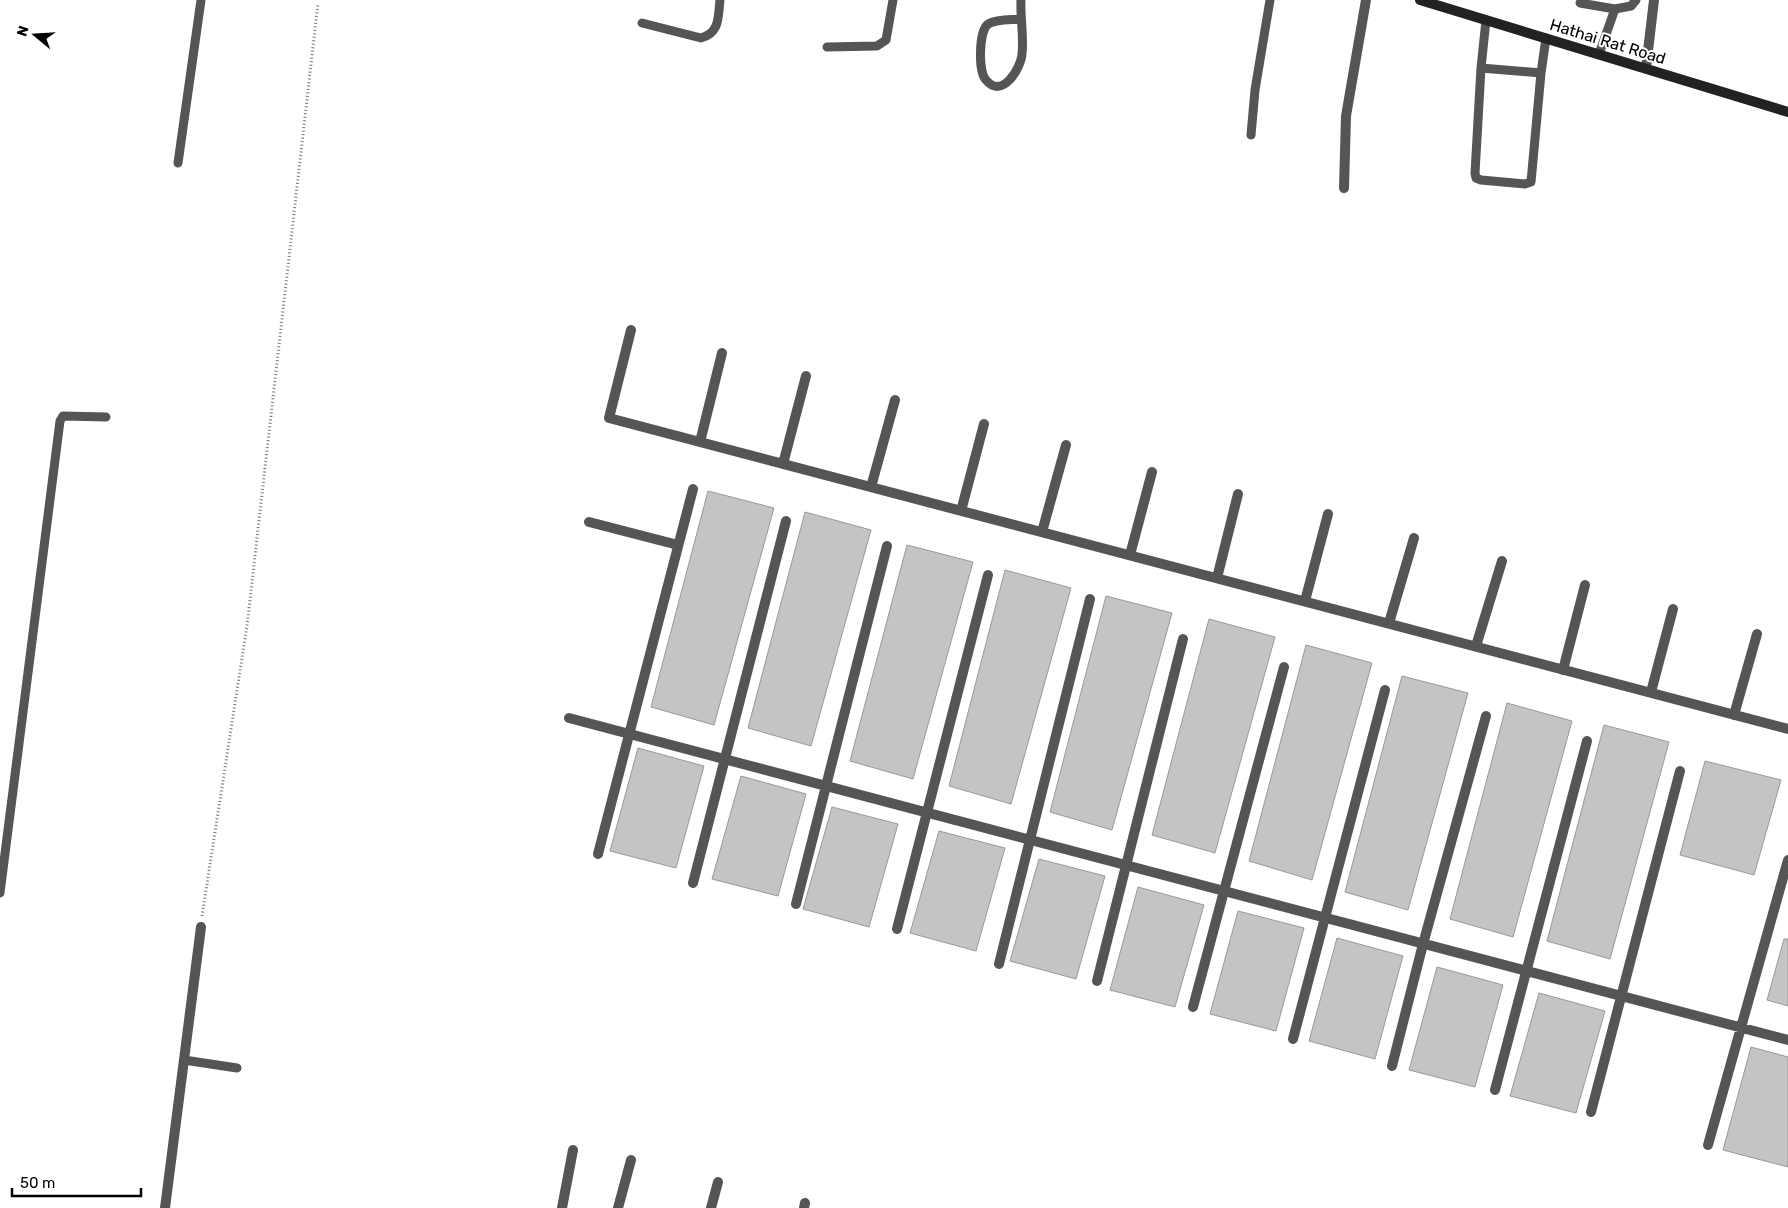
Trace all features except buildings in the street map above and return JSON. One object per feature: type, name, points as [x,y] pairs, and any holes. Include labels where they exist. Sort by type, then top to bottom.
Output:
[{"type":"main road","name":"Hathai Rat Road","points":[[1420,0],[1788,112]]},
{"type":"street","points":[[1344,188],[1346,116],[1366,0]]},
{"type":"street","points":[[1646,68],[1654,0]]},
{"type":"street","points":[[631,330],[609,418],[1788,729]]},
{"type":"street","points":[[700,442],[722,353]]},
{"type":"street","points":[[783,464],[806,376]]},
{"type":"street","points":[[871,487],[895,400]]},
{"type":"street","points":[[961,510],[984,424]]},
{"type":"street","points":[[1042,532],[1066,445]]},
{"type":"street","points":[[1130,555],[1152,472]]},
{"type":"street","points":[[598,854],[693,489]]},
{"type":"street","points":[[1217,578],[1238,494]]},
{"type":"street","points":[[1305,601],[1328,514]]},
{"type":"street","points":[[693,883],[786,521]]},
{"type":"street","points":[[589,522],[678,546]]},
{"type":"street","points":[[1389,624],[1414,538]]},
{"type":"street","points":[[796,904],[887,546]]},
{"type":"street","points":[[1476,646],[1502,561]]},
{"type":"street","points":[[897,929],[988,575]]},
{"type":"street","points":[[1563,670],[1585,584]]},
{"type":"street","points":[[999,964],[1090,599]]},
{"type":"street","points":[[1651,692],[1673,609]]},
{"type":"street","points":[[1734,715],[1757,634]]},
{"type":"street","points":[[1097,981],[1183,639]]},
{"type":"street","points":[[1193,1006],[1284,667]]},
{"type":"street","points":[[1293,1039],[1386,690]]},
{"type":"street","points":[[1392,1066],[1423,944],[1486,716]]},
{"type":"street","points":[[569,718],[1788,1040]]},
{"type":"street","points":[[1495,1090],[1587,741]]},
{"type":"street","points":[[1591,1112],[1680,771]]},
{"type":"street","points":[[1708,1145],[1788,860]]},
{"type":"street","points":[[165,1208],[201,927]]},
{"type":"street","points":[[562,1208],[573,1150]]},
{"type":"street","points":[[618,1208],[631,1160]]},
{"type":"street","points":[[711,1208],[718,1182]]},
{"type":"lane","points":[[178,163],[201,0]]},
{"type":"lane","points":[[642,23],[701,38],[710,35],[717,27],[720,0]]},
{"type":"lane","points":[[827,47],[876,46],[886,40],[893,0]]},
{"type":"lane","points":[[1020,19],[992,22],[984,29],[981,70],[986,80],[994,85],[1002,85],[1014,77],[1020,66],[1022,52],[1021,0]]},
{"type":"lane","points":[[1250,135],[1255,90],[1270,0]]},
{"type":"lane","points":[[1580,3],[1615,9],[1630,6],[1636,0]]},
{"type":"lane","points":[[1599,54],[1615,9]]},
{"type":"lane","points":[[1486,20],[1480,68],[1476,178],[1525,184],[1531,182],[1533,177],[1540,73],[1546,38]]},
{"type":"lane","points":[[1480,68],[1540,73]]},
{"type":"lane","points":[[0,893],[60,421],[63,416],[106,417]]},
{"type":"lane","points":[[184,1060],[237,1068]]},
{"type":"path","points":[[201,927],[247,626],[318,3]]}]
